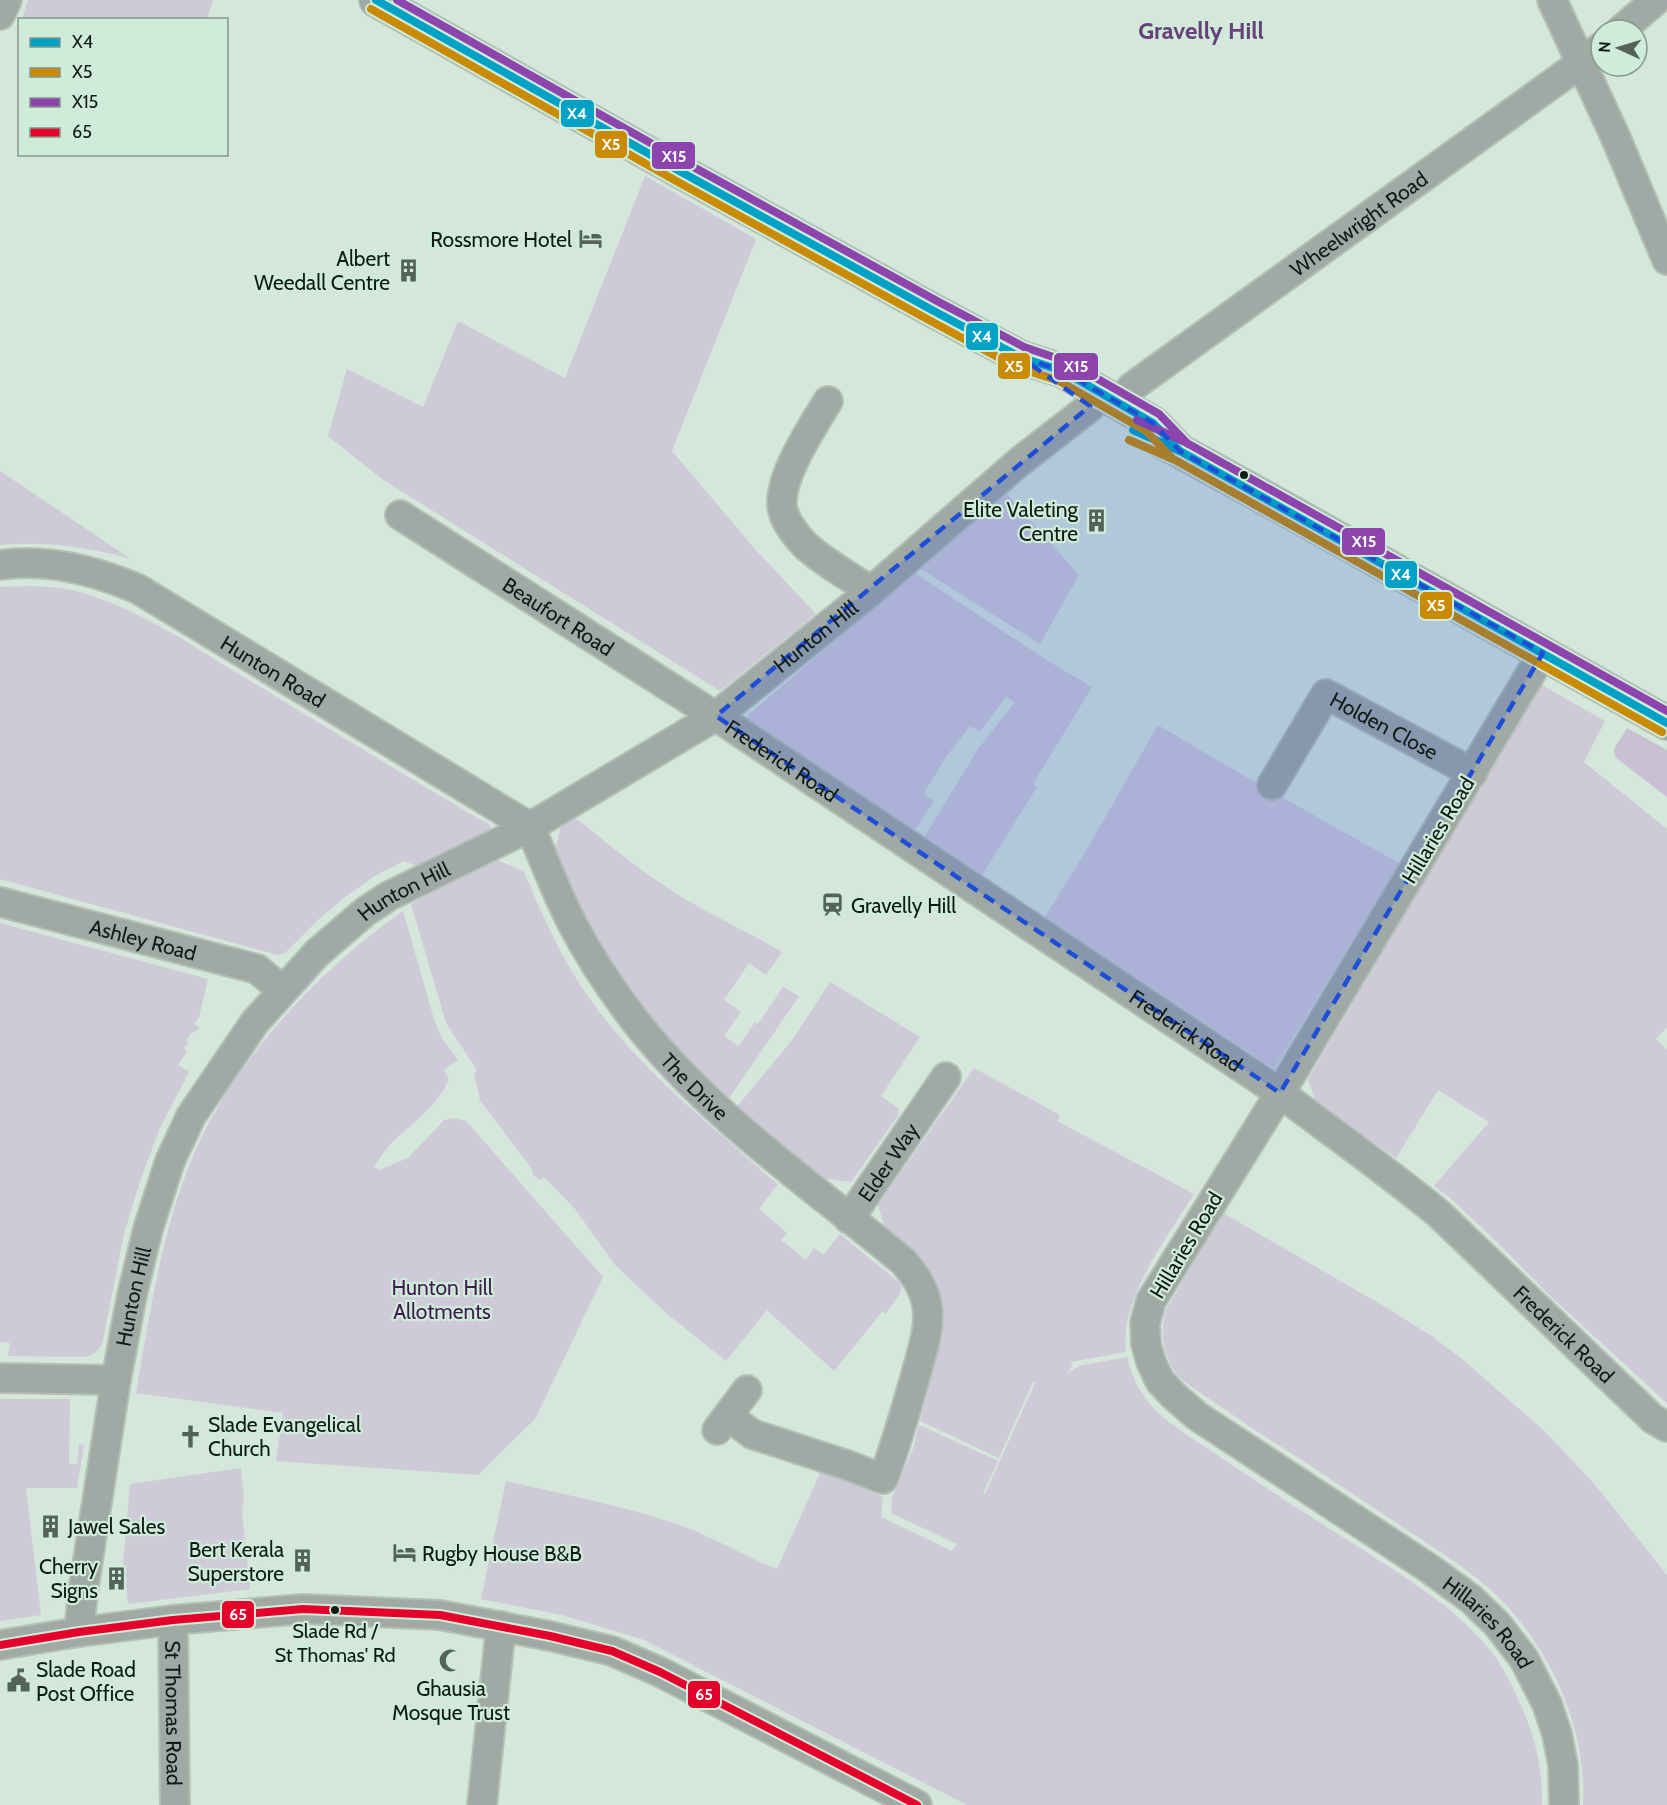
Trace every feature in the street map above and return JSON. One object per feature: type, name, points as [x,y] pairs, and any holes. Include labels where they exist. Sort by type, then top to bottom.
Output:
[{"type":"main road","points":[[376,0],[683,173],[1020,357],[1064,371],[1105,405],[1153,423],[1180,451],[1667,723]]},
{"type":"street","points":[[0,15],[7,0]]},
{"type":"street","points":[[1551,0],[1589,52]]},
{"type":"street","points":[[1635,18],[1656,0]]},
{"type":"street","name":"Wheelwright Road","points":[[1105,405],[1589,56]]},
{"type":"street","points":[[1598,78],[1615,136],[1667,260]]},
{"type":"street","points":[[828,401],[792,466],[786,483],[783,512],[806,545],[871,591]]},
{"type":"street","name":"Hunton Hill","points":[[79,1632],[83,1592],[116,1380],[147,1229],[170,1161],[191,1116],[255,1022],[317,953],[366,911],[389,896],[530,827],[716,717],[871,591],[1019,462],[1105,405]]},
{"type":"street","name":"Beaufort Road","points":[[400,514],[716,717]]},
{"type":"street","name":"Hunton Road","points":[[0,565],[55,566],[111,577],[138,589],[530,827]]},
{"type":"street","name":"Hillaries Road","points":[[1543,653],[1280,1093],[1152,1301],[1145,1323],[1146,1344],[1160,1381],[1197,1416],[1431,1569],[1471,1599],[1497,1624],[1524,1659],[1546,1704],[1557,1734],[1563,1765],[1564,1805]]},
{"type":"street","name":"Holden Close","points":[[1272,785],[1326,694],[1473,772]]},
{"type":"street","name":"Frederick Road","points":[[716,717],[1280,1093],[1402,1184],[1438,1214],[1653,1419],[1667,1427]]},
{"type":"street","name":"The Drive","points":[[530,827],[572,923],[603,976],[634,1019],[682,1073],[757,1145],[903,1260],[916,1275],[923,1292],[927,1304],[927,1333],[896,1444],[883,1479],[723,1423],[747,1390]]},
{"type":"street","name":"Ashley Road","points":[[0,902],[257,969],[282,990]]},
{"type":"street","name":"Elder Way","points":[[849,1219],[917,1098],[946,1077]]},
{"type":"street","points":[[0,1378],[116,1380]]},
{"type":"street","points":[[0,1645],[173,1620],[303,1609],[440,1615],[550,1636],[621,1655],[660,1672],[916,1805]]},
{"type":"street","name":"St Thomas Road","points":[[173,1620],[175,1805]]},
{"type":"street","points":[[482,1805],[501,1626]]},
{"type":"highlighted area","points":[[1020,357],[1063,371],[1153,423],[1180,451],[1543,653],[1280,1093],[716,716],[1090,406]]},
{"type":"green space","points":[[28,0],[213,0],[207,18],[22,18]]},
{"type":"green space","points":[[645,176],[756,239],[672,451],[754,548],[816,614],[720,691],[382,479],[328,436],[347,369],[423,407],[458,321],[565,378]]},
{"type":"green space","points":[[0,471],[131,559],[66,546],[0,545]]},
{"type":"green space","points":[[1005,492],[1079,575],[1040,644],[921,569]]},
{"type":"green space","points":[[915,573],[1048,661],[1092,687],[1033,784],[1037,787],[982,875],[925,836],[978,749],[1015,702],[1006,697],[980,732],[970,726],[946,757],[924,793],[934,801],[915,830],[748,723],[747,720],[748,715]]},
{"type":"green space","points":[[0,587],[43,587],[76,591],[149,621],[490,825],[490,832],[419,867],[404,861],[373,877],[320,918],[285,953],[278,955],[0,879]]},
{"type":"green space","points":[[1540,684],[1605,721],[1584,762],[1667,829],[1667,1027],[1656,1039],[1667,1049],[1667,1403],[1549,1295],[1449,1197],[1434,1186],[1489,1122],[1438,1090],[1396,1158],[1316,1103],[1308,1079]]},
{"type":"green space","points":[[1158,725],[1399,863],[1274,1069],[1045,917],[1086,851]]},
{"type":"green space","points":[[574,817],[666,887],[782,952],[766,975],[749,963],[724,1000],[741,1012],[724,1036],[739,1046],[755,1022],[758,1024],[783,987],[799,996],[726,1103],[673,1046],[625,983],[587,926],[555,851],[561,825]]},
{"type":"green space","points":[[498,860],[524,872],[553,937],[574,975],[608,1023],[627,1045],[689,1107],[778,1184],[759,1209],[787,1233],[781,1240],[806,1260],[814,1248],[823,1255],[840,1234],[901,1284],[900,1294],[885,1314],[882,1312],[834,1371],[767,1310],[726,1361],[666,1313],[615,1265],[575,1209],[544,1177],[539,1180],[532,1173],[532,1169],[480,1100],[474,1074],[477,1070],[446,1023],[411,904],[458,878]]},
{"type":"green space","name":"Hunton Hill Allotments","points":[[403,911],[434,1019],[442,1038],[458,1060],[444,1070],[449,1079],[434,1102],[393,1141],[374,1167],[379,1170],[408,1158],[444,1120],[454,1118],[466,1121],[603,1277],[535,1419],[478,1475],[276,1461],[283,1413],[136,1393],[165,1241],[183,1182],[211,1119],[256,1051],[282,1019],[341,960]]},
{"type":"green space","points":[[0,923],[208,979],[199,1017],[194,1024],[200,1027],[186,1040],[189,1042],[184,1048],[187,1051],[178,1065],[189,1072],[159,1130],[124,1234],[102,1345],[95,1353],[86,1357],[8,1356],[10,1343],[0,1342]]},
{"type":"green space","points":[[830,982],[920,1037],[881,1096],[899,1109],[898,1116],[851,1182],[822,1178],[800,1163],[735,1109],[793,1039]]},
{"type":"green space","points":[[974,1068],[1060,1115],[1057,1121],[1194,1194],[1147,1269],[1137,1290],[1126,1332],[1126,1352],[1071,1362],[1072,1366],[1067,1374],[1079,1366],[1127,1357],[1140,1391],[1150,1404],[1173,1425],[1410,1580],[1460,1619],[1494,1656],[1519,1700],[1538,1755],[1542,1805],[967,1805],[644,1640],[562,1615],[481,1599],[506,1481],[596,1501],[685,1527],[777,1569],[821,1471],[883,1497],[881,1517],[952,1551],[957,1544],[891,1513],[892,1498],[913,1449],[919,1425],[998,1461],[983,1493],[985,1494],[1035,1383],[1033,1382],[999,1458],[920,1421],[942,1335],[941,1301],[928,1270],[911,1251],[889,1233],[878,1205]]},
{"type":"green space","points":[[1223,1213],[1387,1308],[1433,1337],[1462,1359],[1543,1430],[1565,1453],[1596,1486],[1667,1575],[1667,1805],[1583,1805],[1580,1751],[1564,1698],[1540,1649],[1507,1606],[1482,1582],[1453,1561],[1254,1430],[1191,1387],[1176,1373],[1165,1350],[1163,1324],[1167,1308]]},
{"type":"green space","points":[[0,1399],[70,1399],[69,1464],[77,1464],[79,1444],[84,1445],[77,1488],[26,1488],[41,1615],[0,1621]]},
{"type":"green space","points":[[241,1468],[244,1498],[242,1512],[250,1589],[128,1604],[123,1563],[130,1484]]},
{"type":"shaded area","points":[[1627,728],[1667,750],[1667,797],[1615,757],[1614,749]]},
{"type":"transit line","name":"X4","points":[[376,0],[932,310],[1020,357],[1063,371],[1153,423],[1180,451]]},
{"type":"transit line","name":"X15","points":[[397,0],[937,301],[1024,347],[1068,362],[1159,414],[1188,444]]},
{"type":"transit line","name":"X5","points":[[371,9],[927,319],[1016,367],[1059,381],[1146,431],[1172,458]]},
{"type":"transit line","name":"X15","points":[[1137,420],[1185,442],[1667,711]]},
{"type":"transit line","name":"X4","points":[[1133,430],[1180,451],[1667,723]]},
{"type":"transit line","name":"X5","points":[[1129,440],[1175,460],[1662,732]]},
{"type":"transit line","name":"65","points":[[0,1645],[173,1620],[303,1609],[440,1615],[550,1636],[612,1651],[660,1672],[917,1805]]},
{"type":"place","name":"Rossmore Hotel","points":[[590,239]]},
{"type":"place","name":"Albert Weedall Centre","points":[[408,270]]},
{"type":"place","name":"Elite Valeting Centre","points":[[1096,521]]},
{"type":"place","name":"Gravelly Hill","points":[[833,905]]},
{"type":"place","name":"Slade Evangelical Church","points":[[190,1436]]},
{"type":"place","name":"Jawel Sales","points":[[50,1526]]},
{"type":"place","name":"Rugby House B&B","points":[[404,1553]]},
{"type":"place","name":"Bert Kerala Superstore","points":[[302,1561]]},
{"type":"place","name":"Cherry Signs","points":[[116,1578]]},
{"type":"place","name":"Slade Rd / St Thomas' Rd","points":[[335,1610]]},
{"type":"place","name":"Ghausia Mosque Trust","points":[[451,1660]]},
{"type":"place","name":"Slade Road Post Office","points":[[18,1681]]},
{"type":"district","name":"Gravelly Hill","points":[[1201,30]]}]
